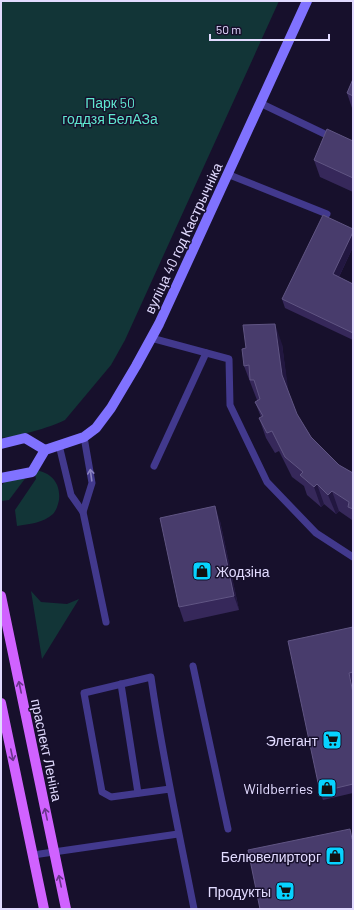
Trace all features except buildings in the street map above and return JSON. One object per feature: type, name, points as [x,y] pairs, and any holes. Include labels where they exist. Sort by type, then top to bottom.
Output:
[{"type":"main road","name":"вуліца 40 год Кастрычніка","points":[[45,450],[84,438],[96,428],[111,408],[159,324],[307,1]]},
{"type":"main road","points":[[1,444],[25,438],[45,450],[32,472],[1,478]]},
{"type":"main road","name":"праспект Леніна","points":[[1,596],[66,909]]},
{"type":"main road","points":[[1,703],[44,909]]},
{"type":"lane","points":[[260,103],[342,142]]},
{"type":"lane","points":[[227,174],[327,214]]},
{"type":"lane","points":[[151,338],[229,359],[230,405],[267,482],[316,532],[353,557]]},
{"type":"lane","points":[[154,466],[206,353]]},
{"type":"lane","points":[[83,512],[92,483],[84,438]]},
{"type":"lane","points":[[59,445],[71,495],[83,512],[106,622]]},
{"type":"lane","points":[[193,666],[228,829]]},
{"type":"lane","points":[[170,789],[111,797],[102,792],[84,693],[151,677],[158,726],[170,789],[178,834],[194,909]]},
{"type":"lane","points":[[121,684],[138,793]]},
{"type":"lane","points":[[33,855],[178,834]]},
{"type":"green space","name":"Парк 50 годдзя БелАЗа","points":[[1,1],[279,1],[125,340],[111,365],[65,420],[34,431],[1,438]]},
{"type":"green space","points":[[34,470],[45,473],[54,479],[59,494],[58,504],[54,513],[49,517],[36,523],[17,526],[15,510],[36,479]]},
{"type":"green space","points":[[13,473],[27,476],[9,500],[1,501],[1,486]]},
{"type":"green space","points":[[31,591],[41,602],[67,604],[79,599],[42,659]]},
{"type":"place","name":"Жодзіна","points":[[202,571]]},
{"type":"place","name":"Элегант","points":[[332,740]]},
{"type":"place","name":"Wildberries","points":[[327,788]]},
{"type":"place","name":"Белювелирторг","points":[[335,856]]},
{"type":"place","name":"Продукты","points":[[285,891]]}]
